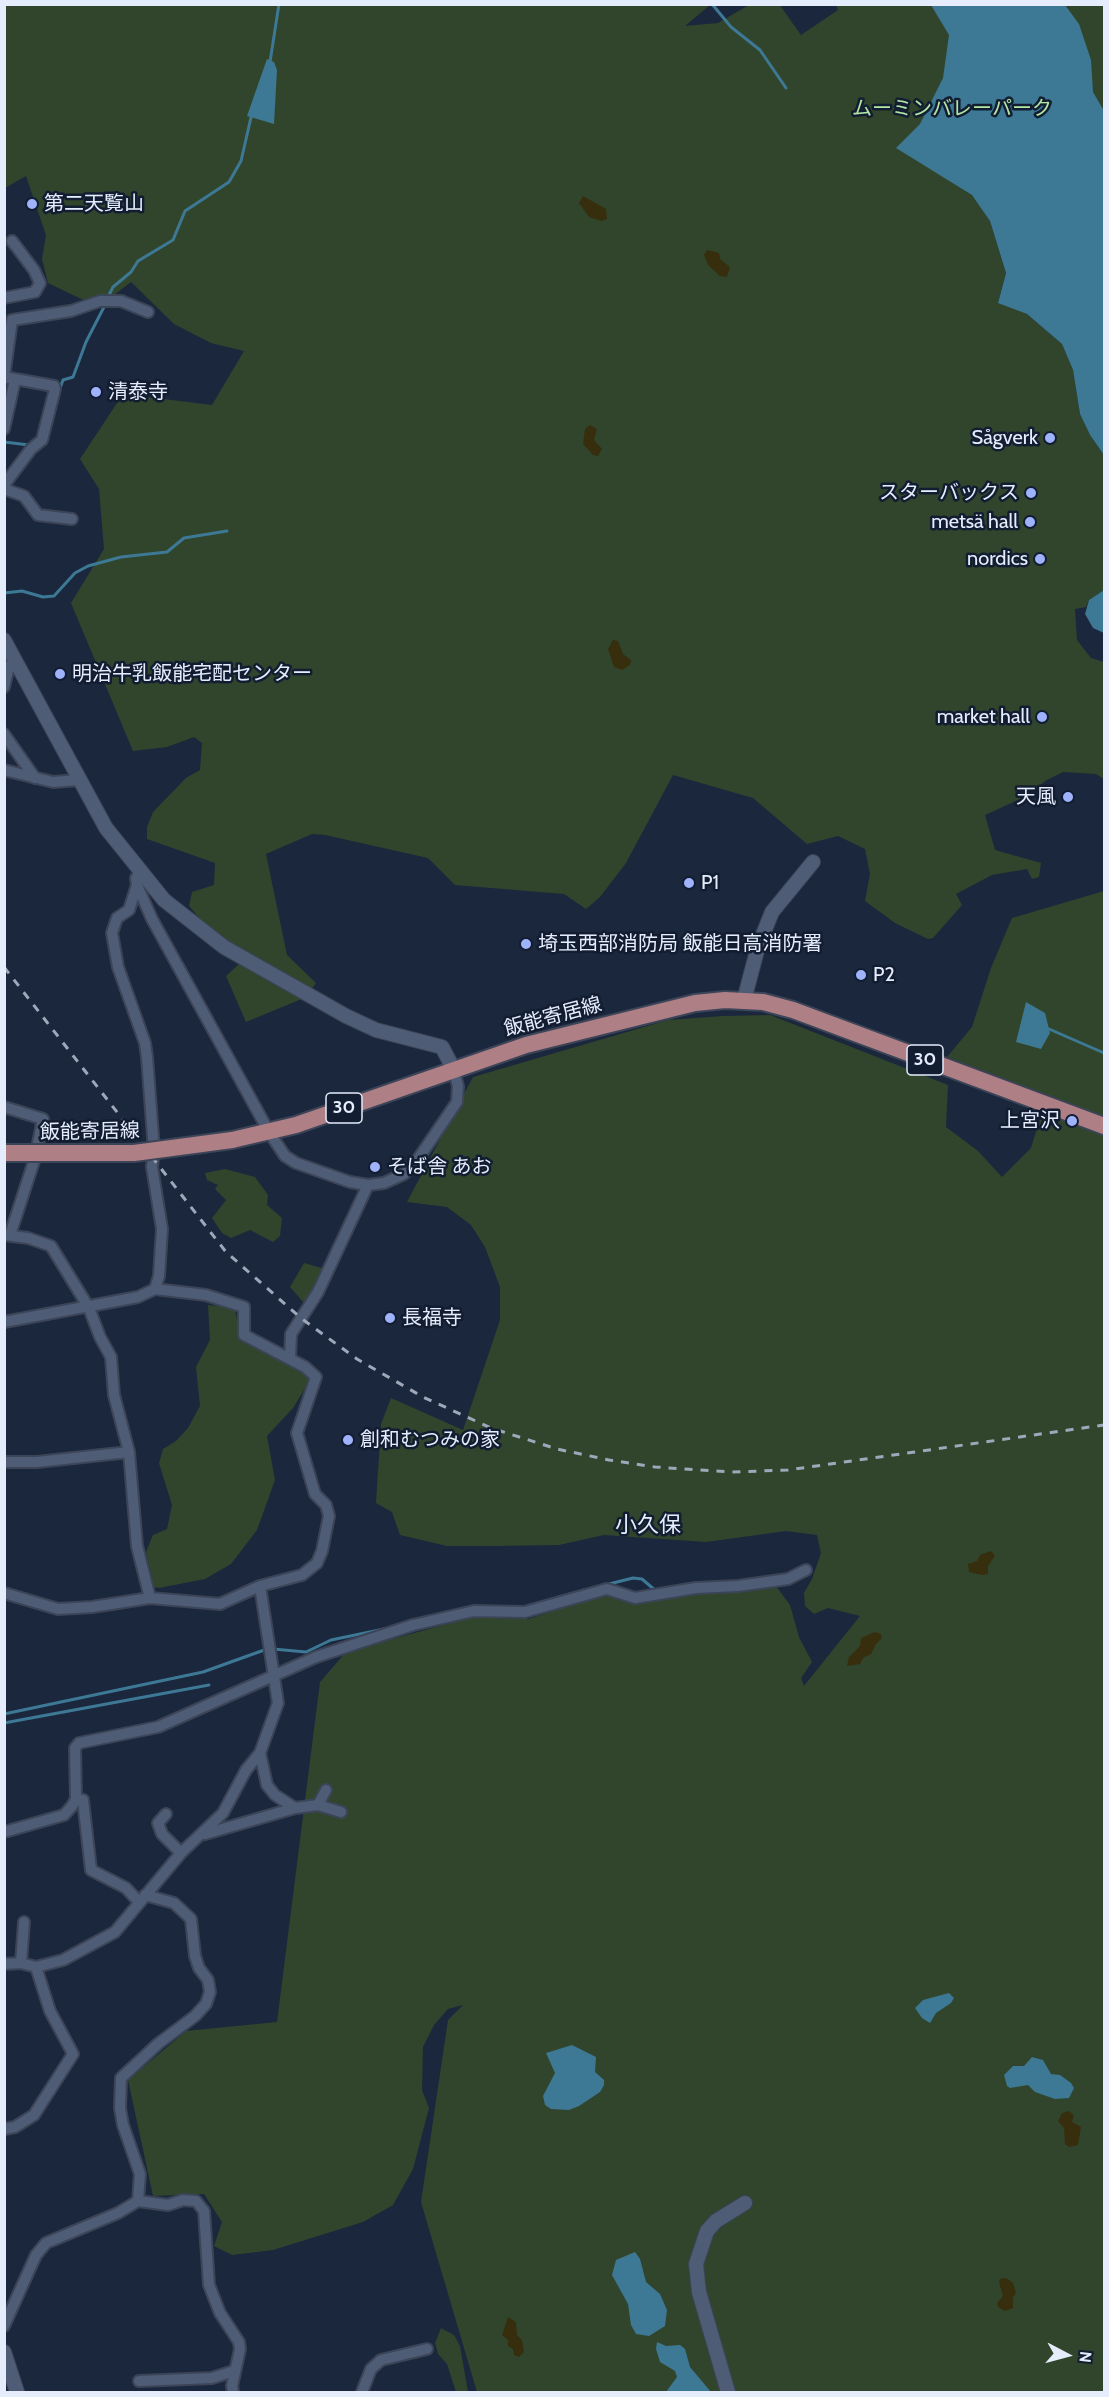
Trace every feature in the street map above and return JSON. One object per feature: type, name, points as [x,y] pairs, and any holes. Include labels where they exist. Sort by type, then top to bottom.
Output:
[{"type":"main road","name":"飯能寄居線","points":[[4,1154],[134,1153],[232,1140],[269,1132],[453,1068],[566,1034],[695,1003],[744,1000],[793,1010],[1104,1126]]},
{"type":"street","points":[[4,298],[35,292],[40,283],[34,270],[12,241]]},
{"type":"street","points":[[4,429],[8,378],[8,318],[71,311],[100,301],[121,301],[148,312]]},
{"type":"street","points":[[8,378],[54,386],[55,394],[42,440],[31,449],[4,487],[24,496],[38,515],[72,519]]},
{"type":"street","points":[[4,640],[10,665],[106,828],[139,879],[152,919],[269,1132],[285,1156],[296,1163],[350,1182],[368,1185],[392,1180],[404,1174],[416,1162],[457,1102],[458,1086],[453,1068],[442,1047],[376,1030],[346,1016],[224,947],[139,879]]},
{"type":"street","points":[[4,687],[10,665]]},
{"type":"street","points":[[4,734],[35,778]]},
{"type":"street","points":[[4,770],[53,782],[79,780]]},
{"type":"street","points":[[744,1000],[758,947],[772,912],[813,862]]},
{"type":"street","points":[[139,879],[129,910],[117,918],[112,933],[118,967],[147,1057],[154,1150],[152,1167],[163,1247],[155,1289]]},
{"type":"street","points":[[4,1107],[43,1119],[32,1166],[7,1235],[51,1246],[89,1308],[100,1337],[111,1357],[114,1395],[129,1452],[137,1546],[150,1598]]},
{"type":"street","points":[[290,1358],[291,1334],[318,1292],[368,1185]]},
{"type":"street","points":[[4,1322],[89,1308],[138,1297],[155,1289],[206,1295],[244,1307],[244,1335],[290,1358],[316,1377],[297,1433],[315,1494],[326,1505],[329,1516],[322,1551],[309,1572],[260,1586],[220,1604],[150,1598],[92,1607],[58,1609],[4,1593]]},
{"type":"street","points":[[4,1462],[37,1462],[129,1452]]},
{"type":"street","points":[[4,1832],[64,1815],[76,1799],[74,1755],[79,1743],[158,1727],[316,1657],[413,1625],[474,1611],[525,1612],[607,1588],[635,1599],[696,1587],[738,1586],[788,1579],[806,1570]]},
{"type":"street","points":[[4,1964],[21,1963],[36,1966],[63,1960],[115,1932],[181,1853],[223,1813],[246,1770],[260,1753],[278,1703],[260,1586]]},
{"type":"street","points":[[260,1753],[267,1785],[275,1795],[295,1808]]},
{"type":"street","points":[[318,1805],[326,1790]]},
{"type":"street","points":[[76,1799],[83,1800],[91,1870],[142,1899],[174,1903],[191,1919],[195,1956],[199,1968],[208,1980],[210,1992],[206,2004],[195,2016],[159,2043],[122,2078],[120,2108],[123,2125],[140,2174],[138,2201]]},
{"type":"street","points":[[202,1835],[295,1808],[318,1805],[341,1812]]},
{"type":"street","points":[[166,1814],[158,1823],[162,1834],[181,1853]]},
{"type":"street","points":[[21,1963],[24,1922]]},
{"type":"street","points":[[4,2129],[15,2127],[34,2115],[73,2054],[50,2011],[36,1966]]},
{"type":"street","points":[[4,2326],[36,2255],[46,2243],[118,2213],[138,2201],[168,2205],[191,2200],[201,2205],[209,2284],[220,2313],[239,2342],[240,2349],[234,2372],[233,2392]]},
{"type":"street","points":[[728,2392],[699,2292],[696,2264],[707,2231],[716,2221],[745,2203]]},
{"type":"street","points":[[362,2392],[371,2369],[381,2360],[427,2349]]},
{"type":"street","points":[[4,2352],[17,2392]]},
{"type":"street","points":[[139,2381],[212,2378],[234,2372]]},
{"type":"green space","name":"ムーミンバレーパーク","points":[[779,4],[801,35],[838,10],[836,5],[1104,5],[1104,141],[984,211],[990,221],[1006,273],[998,302],[1027,314],[1062,344],[1073,370],[1080,414],[1090,435],[1104,455],[1104,590],[1089,600],[1086,607],[1075,609],[1077,640],[1091,658],[1104,662],[1104,779],[1096,774],[1063,772],[1045,781],[1031,794],[985,815],[995,850],[1041,863],[1039,877],[1032,879],[1027,869],[992,875],[956,894],[962,905],[933,938],[928,939],[895,923],[865,901],[870,874],[865,849],[838,836],[807,844],[753,798],[673,775],[626,863],[600,897],[586,909],[564,894],[455,885],[428,858],[312,834],[266,854],[287,955],[316,983],[304,998],[246,1022],[226,976],[239,964],[189,906],[192,892],[214,885],[215,863],[147,839],[147,827],[153,812],[186,778],[200,770],[202,743],[194,737],[167,747],[133,751],[71,603],[104,549],[99,489],[80,459],[123,394],[212,405],[244,351],[211,343],[174,324],[131,282],[98,307],[48,283],[42,259],[46,235],[26,176],[5,188],[4,5],[710,5],[685,26],[718,23],[749,5]]},
{"type":"green space","points":[[1104,891],[1104,2392],[477,2392],[421,2202],[448,2020],[463,2005],[448,2009],[434,2025],[423,2047],[422,2090],[429,2108],[413,2169],[393,2205],[363,2222],[273,2250],[232,2255],[214,2246],[222,2222],[204,2194],[153,2196],[128,2080],[186,2031],[277,2022],[320,1682],[346,1652],[472,1617],[529,1619],[590,1598],[609,1596],[621,1601],[640,1603],[770,1578],[790,1605],[799,1637],[812,1662],[801,1678],[804,1686],[860,1616],[828,1608],[814,1614],[805,1606],[804,1593],[812,1579],[821,1553],[817,1535],[786,1531],[706,1542],[604,1535],[559,1545],[447,1546],[400,1535],[392,1512],[376,1503],[381,1424],[391,1398],[463,1430],[500,1320],[500,1287],[485,1247],[471,1225],[447,1207],[407,1202],[473,1077],[668,1020],[723,1016],[770,1015],[948,1085],[946,1127],[978,1151],[1002,1177],[1031,1148],[1047,1096],[947,1057],[972,1027],[991,968],[1012,918]]},
{"type":"green space","points":[[225,1169],[255,1177],[268,1195],[267,1205],[282,1218],[280,1236],[273,1242],[250,1230],[231,1238],[222,1233],[212,1218],[226,1200],[215,1189],[218,1185],[207,1180],[205,1173]]},
{"type":"green space","points":[[304,1263],[325,1269],[309,1302],[304,1303],[290,1287]]},
{"type":"green space","points":[[208,1305],[235,1308],[239,1333],[311,1379],[293,1408],[267,1436],[275,1480],[257,1530],[231,1564],[205,1579],[159,1588],[154,1587],[146,1552],[153,1535],[167,1529],[172,1505],[159,1463],[163,1449],[176,1441],[188,1428],[200,1406],[196,1367],[210,1340]]},
{"type":"green space","points":[[441,2328],[454,2335],[460,2346],[468,2392],[456,2392],[447,2364],[438,2354],[435,2343]]},
{"type":"sand","points":[[583,196],[606,209],[607,219],[601,221],[589,217],[579,203]]},
{"type":"sand","points":[[707,250],[719,253],[720,259],[730,267],[727,277],[720,276],[708,265],[704,255]]},
{"type":"sand","points":[[590,425],[597,429],[594,440],[602,449],[598,456],[593,455],[583,444],[585,429]]},
{"type":"sand","points":[[613,640],[618,641],[623,654],[631,660],[630,665],[622,670],[614,667],[608,649]]},
{"type":"sand","points":[[991,1551],[995,1556],[988,1566],[988,1574],[969,1572],[968,1564],[977,1561],[980,1555]]},
{"type":"sand","points":[[875,1632],[881,1634],[882,1638],[871,1654],[863,1658],[860,1664],[847,1666],[849,1657],[860,1646],[861,1638]]},
{"type":"sand","points":[[1069,2111],[1074,2115],[1072,2122],[1081,2127],[1078,2145],[1069,2147],[1065,2144],[1064,2128],[1058,2121],[1062,2113]]},
{"type":"sand","points":[[1006,2278],[1013,2283],[1016,2293],[1013,2297],[1013,2308],[1005,2311],[998,2307],[997,2303],[1003,2296],[1000,2279]]},
{"type":"sand","points":[[508,2317],[516,2322],[517,2335],[522,2340],[524,2352],[519,2357],[514,2355],[513,2349],[508,2346],[508,2340],[502,2335]]},
{"type":"water","points":[[931,5],[1065,5],[1079,24],[1091,60],[1093,92],[1104,111],[1104,455],[1090,435],[1080,414],[1073,370],[1062,344],[1027,314],[998,303],[1006,273],[990,221],[972,195],[896,148],[920,124],[943,78],[949,35]]},
{"type":"water","points":[[267,59],[274,62],[277,70],[274,124],[247,116]]},
{"type":"water","points":[[1104,590],[1104,633],[1093,628],[1085,614],[1089,600]]},
{"type":"water","points":[[1026,1002],[1045,1013],[1050,1033],[1041,1049],[1016,1042]]},
{"type":"water","points":[[949,1993],[954,1998],[951,2003],[936,2013],[930,2023],[922,2018],[915,2008],[923,2000]]},
{"type":"water","points":[[572,2045],[596,2057],[595,2072],[604,2080],[604,2085],[600,2092],[579,2106],[569,2110],[551,2109],[545,2105],[543,2096],[555,2073],[546,2053]]},
{"type":"water","points":[[1032,2057],[1043,2060],[1051,2074],[1060,2075],[1071,2083],[1074,2088],[1069,2098],[1055,2099],[1035,2092],[1028,2085],[1010,2088],[1007,2086],[1004,2075],[1013,2066],[1024,2066]]},
{"type":"water","points":[[635,2252],[640,2259],[646,2282],[660,2294],[667,2310],[665,2326],[649,2336],[636,2334],[631,2325],[628,2304],[612,2275],[616,2260]]},
{"type":"water","points":[[657,2342],[666,2346],[680,2345],[685,2349],[690,2367],[711,2392],[666,2392],[677,2377],[675,2371],[660,2362],[656,2349]]},
{"type":"waterway","points":[[270,62],[279,4]]},
{"type":"waterway","points":[[712,4],[731,27],[760,50],[786,88]]},
{"type":"waterway","points":[[107,299],[113,287],[131,272],[138,261],[173,240],[185,211],[229,182],[241,161],[252,113]]},
{"type":"waterway","points":[[59,391],[63,380],[73,377],[86,342],[105,305]]},
{"type":"waterway","points":[[4,442],[29,445]]},
{"type":"waterway","points":[[4,593],[22,591],[43,597],[54,596],[75,573],[88,566],[121,557],[167,552],[184,538],[227,531]]},
{"type":"waterway","points":[[1049,1029],[1104,1053]]},
{"type":"waterway","points":[[597,1587],[633,1578],[642,1579],[656,1591]]},
{"type":"waterway","points":[[524,1607],[584,1590]]},
{"type":"waterway","points":[[273,1649],[306,1652],[331,1640],[389,1628]]},
{"type":"waterway","points":[[4,1714],[203,1672],[267,1649]]},
{"type":"waterway","points":[[4,1723],[209,1685]]},
{"type":"railway","points":[[4,967],[226,1252],[302,1319],[357,1359],[423,1397],[491,1428],[557,1449],[609,1460],[655,1467],[732,1472],[788,1470],[1104,1425]]},
{"type":"place","name":"第二天覧山","points":[[32,204]]},
{"type":"place","name":"清泰寺","points":[[96,392]]},
{"type":"place","name":"Sågverk","points":[[1050,438]]},
{"type":"place","name":"スターバックス","points":[[1031,493]]},
{"type":"place","name":"metsä hall","points":[[1030,522]]},
{"type":"place","name":"nordics","points":[[1040,559]]},
{"type":"place","name":"明治牛乳飯能宅配センター","points":[[60,674]]},
{"type":"place","name":"market hall","points":[[1042,717]]},
{"type":"place","name":"天風","points":[[1068,797]]},
{"type":"place","name":"P1","points":[[689,883]]},
{"type":"place","name":"埼玉西部消防局 飯能日高消防署","points":[[526,944]]},
{"type":"place","name":"P2","points":[[861,975]]},
{"type":"place","name":"上宮沢","points":[[1072,1121]]},
{"type":"place","name":"そば舎 あお","points":[[375,1167]]},
{"type":"place","name":"長福寺","points":[[390,1318]]},
{"type":"place","name":"創和むつみの家","points":[[348,1440]]},
{"type":"district","name":"小久保","points":[[648,1526]]}]
